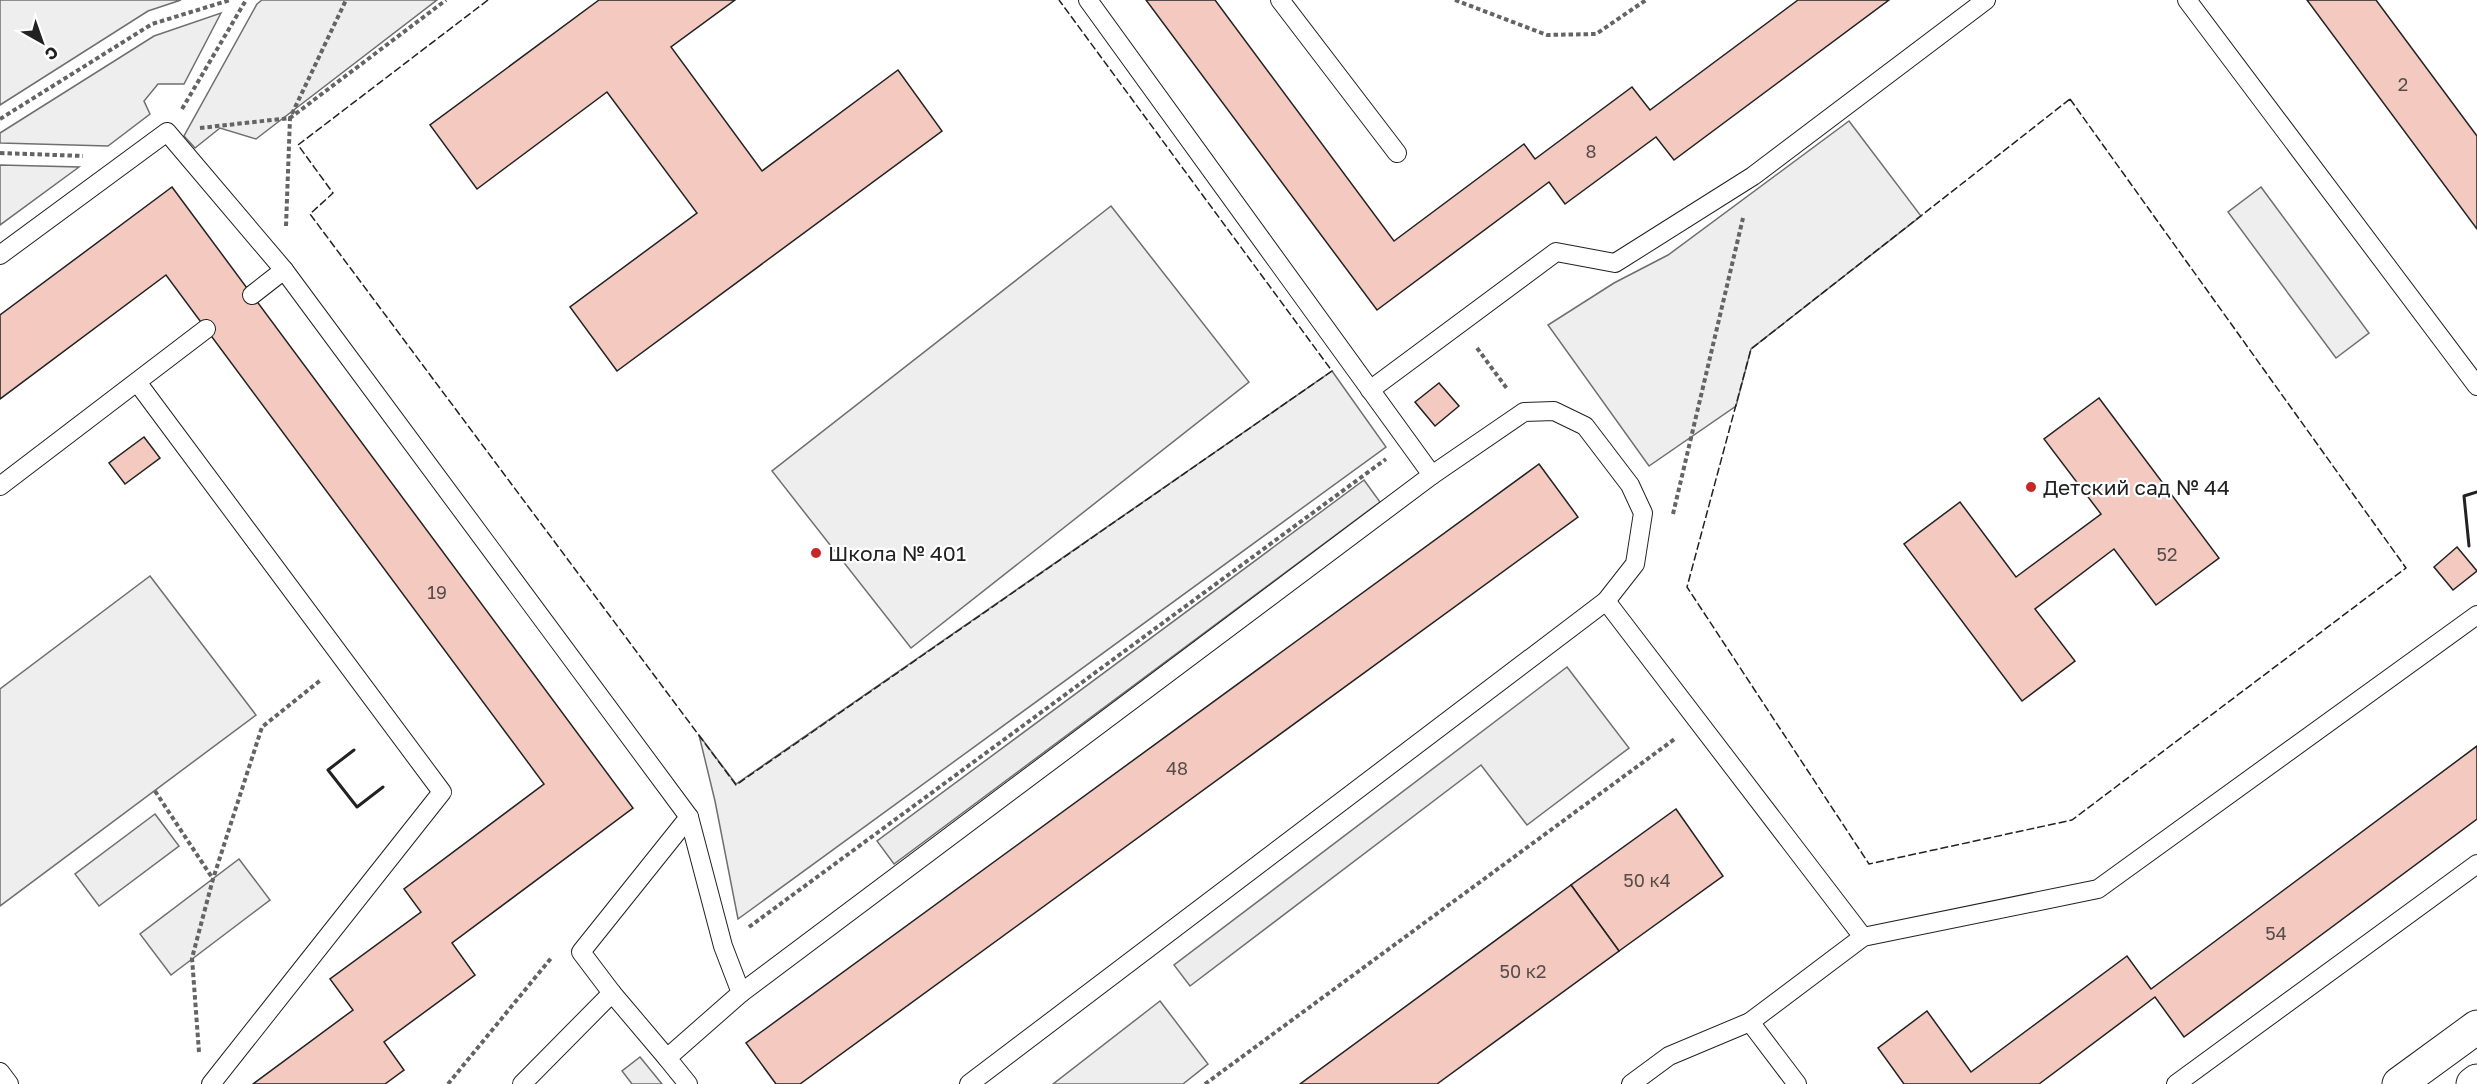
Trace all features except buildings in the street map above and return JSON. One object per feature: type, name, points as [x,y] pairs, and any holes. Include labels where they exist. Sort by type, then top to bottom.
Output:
[{"type":"main road","points":[[2399,1084],[2477,1028]]},
{"type":"main road","points":[[2472,1084],[2477,1081]]},
{"type":"lane","points":[[1088,0],[1432,475]]},
{"type":"lane","points":[[1280,0],[1396,153]]},
{"type":"lane","points":[[1370,390],[1556,252],[1615,262],[1753,176],[1986,0]]},
{"type":"lane","points":[[2187,0],[2477,386]]},
{"type":"lane","points":[[0,255],[167,132],[284,270],[689,817],[723,946],[741,993]]},
{"type":"lane","points":[[252,295],[284,270]]},
{"type":"lane","points":[[0,486],[206,329]]},
{"type":"lane","points":[[137,382],[442,792],[211,1083]]},
{"type":"lane","points":[[667,1058],[741,993],[1432,475],[1524,412],[1554,411],[1585,426],[1630,485],[1643,513],[1635,564],[1606,601],[969,1084]]},
{"type":"lane","points":[[1606,601],[1863,937]]},
{"type":"lane","points":[[1631,1084],[1669,1056],[1750,1022],[1863,937],[2098,889],[2477,615]]},
{"type":"lane","points":[[688,1084],[612,993],[582,952],[689,817]]},
{"type":"lane","points":[[2176,1084],[2477,864]]},
{"type":"lane","points":[[522,1084],[612,993]]},
{"type":"lane","points":[[1750,1022],[1797,1084]]},
{"type":"lane","points":[[0,1072],[9,1084]]},
{"type":"path","points":[[0,119],[152,24],[230,0]]},
{"type":"path","points":[[167,132],[198,86],[246,0]]},
{"type":"path","points":[[284,270],[290,118],[346,0]]},
{"type":"path","points":[[167,132],[290,118],[446,0]]},
{"type":"path","points":[[1455,0],[1547,35],[1596,34],[1646,0]]},
{"type":"path","points":[[0,153],[132,158]]},
{"type":"path","points":[[1672,519],[1753,176]]},
{"type":"path","points":[[1459,323],[1524,412]]},
{"type":"path","points":[[723,946],[1408,442]]},
{"type":"path","points":[[211,1083],[200,1069],[192,958],[213,879],[262,728],[344,661]]},
{"type":"path","points":[[1205,1084],[1698,722]]},
{"type":"path","points":[[155,791],[213,879]]},
{"type":"path","points":[[448,1084],[556,953],[582,952]]},
{"type":"shaded area","points":[[0,0],[181,0],[148,11],[0,105]]},
{"type":"shaded area","points":[[262,0],[437,0],[256,139],[220,128],[195,148],[184,136],[257,4]]},
{"type":"shaded area","points":[[221,13],[184,84],[158,84],[144,101],[150,114],[108,146],[0,143],[0,133],[154,36]]},
{"type":"shaded area","points":[[1849,121],[1921,216],[1751,349],[1736,406],[1649,466],[1548,325],[1614,283],[1668,255]]},
{"type":"shaded area","points":[[0,165],[79,167],[0,225]]},
{"type":"shaded area","points":[[2261,187],[2369,333],[2336,358],[2228,212]]},
{"type":"shaded area","points":[[1111,206],[1249,382],[911,648],[772,471]]},
{"type":"shaded area","points":[[1332,371],[1386,447],[738,919],[715,801],[699,735],[736,784]]},
{"type":"shaded area","points":[[1364,480],[1380,502],[894,864],[877,841]]},
{"type":"shaded area","points":[[150,576],[256,715],[0,906],[0,689]]},
{"type":"shaded area","points":[[1567,667],[1629,748],[1527,825],[1481,765],[1190,986],[1174,965]]},
{"type":"shaded area","points":[[155,814],[179,846],[99,906],[75,874]]},
{"type":"shaded area","points":[[239,859],[270,900],[171,975],[140,934]]},
{"type":"shaded area","points":[[1160,1001],[1208,1064],[1183,1084],[1053,1084]]},
{"type":"shaded area","points":[[640,1057],[662,1084],[632,1084],[622,1071]]},
{"type":"fence","points":[[488,0],[298,145],[333,193],[310,214],[736,785],[1332,371],[1059,0]]},
{"type":"fence","points":[[2070,99],[2406,568],[2072,820],[1869,864],[1687,587],[1751,349],[2070,99]]},
{"type":"wall","points":[[2469,546],[2464,496],[2477,492]]},
{"type":"wall","points":[[354,750],[328,770],[357,807],[383,787]]},
{"type":"place","name":"Детский сад № 44","points":[[2031,487]]},
{"type":"place","name":"Школа № 401","points":[[816,553]]}]
